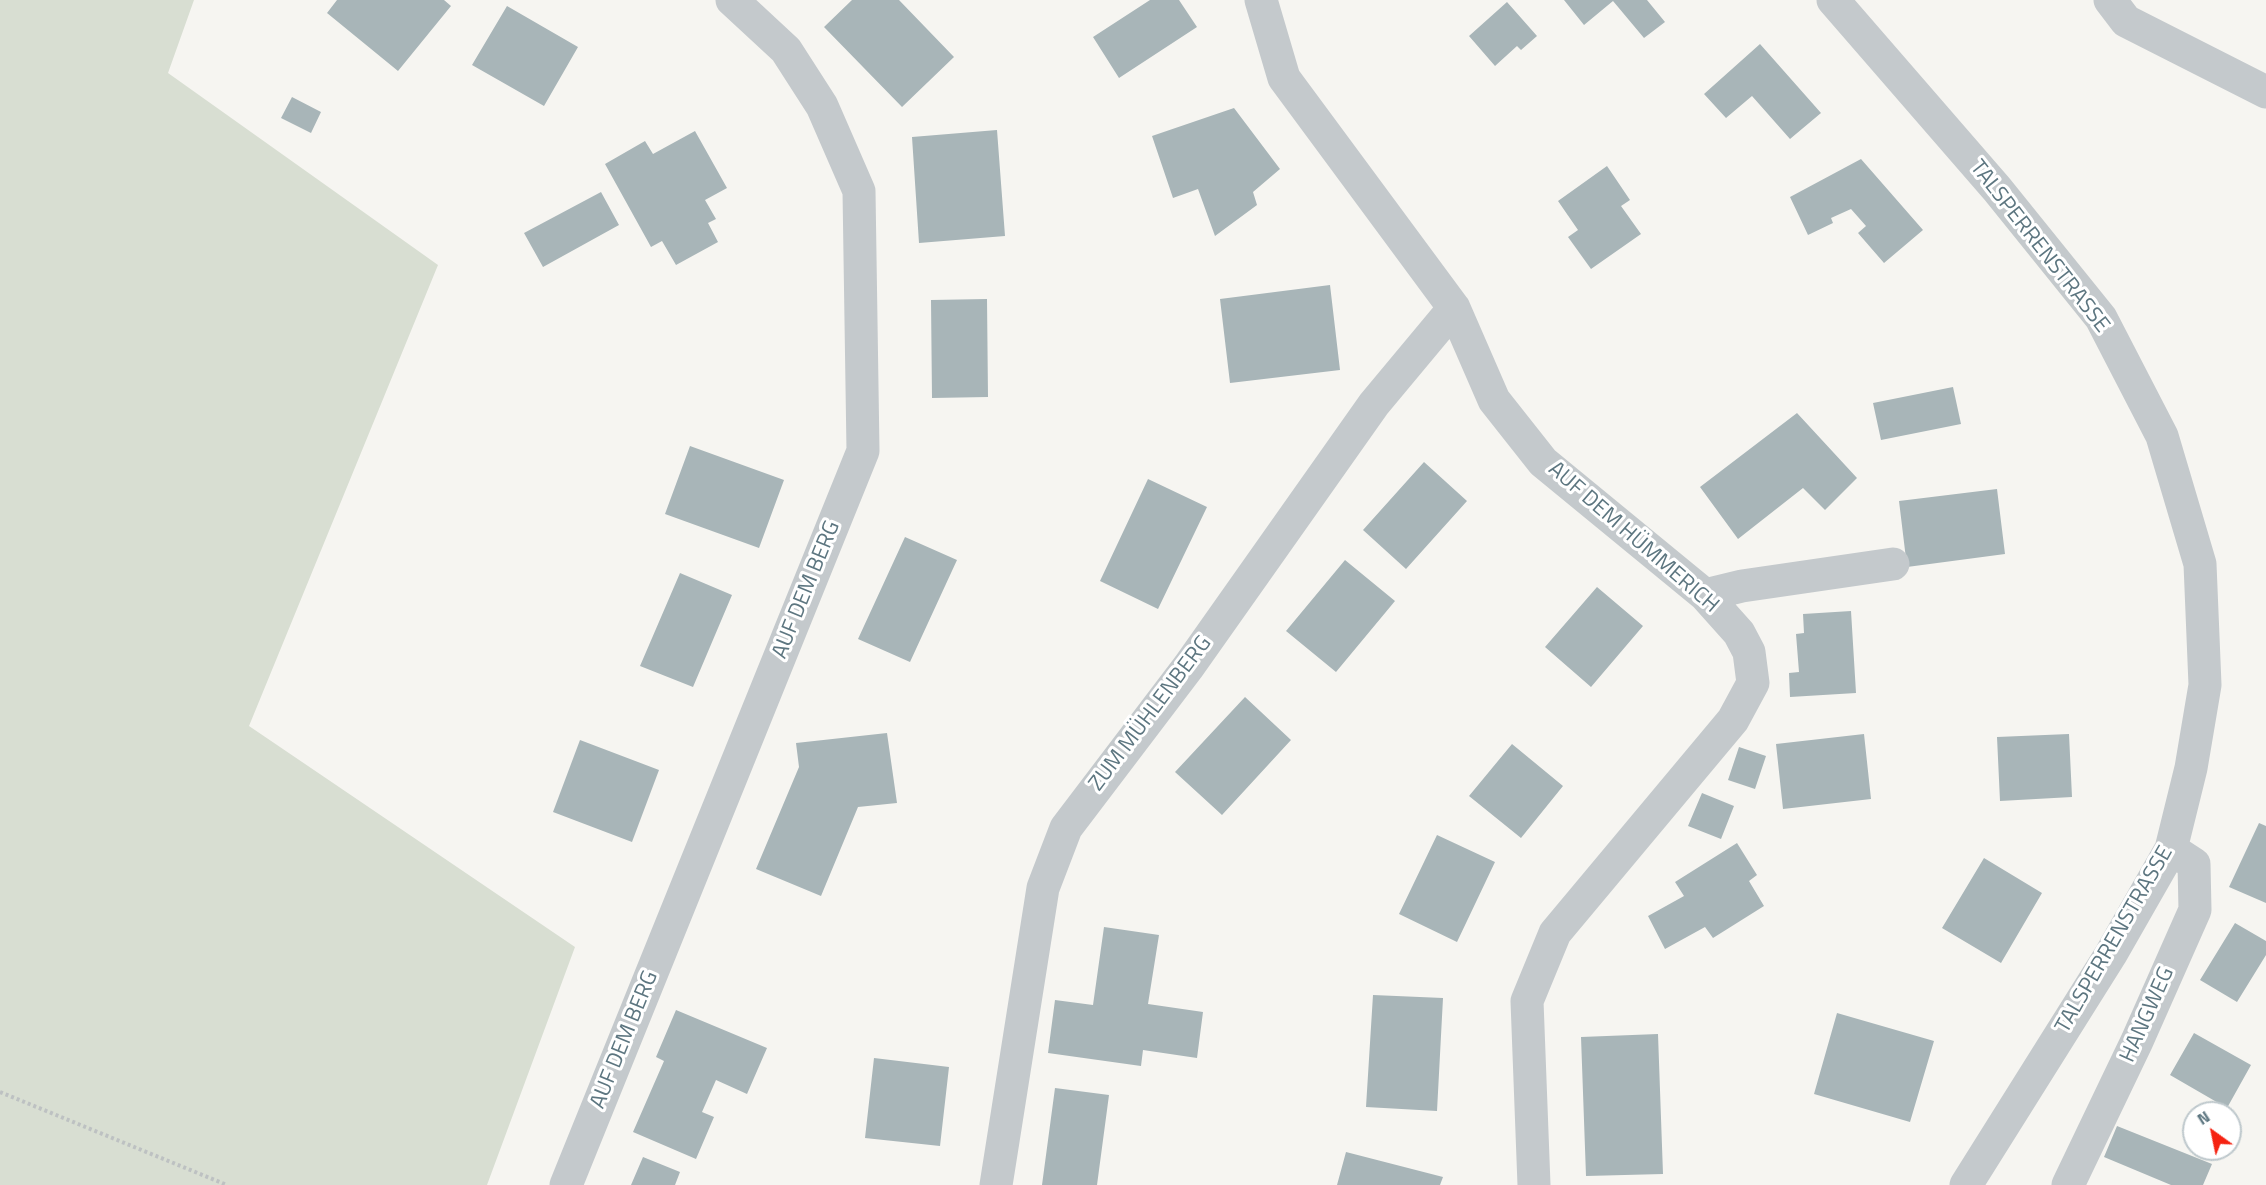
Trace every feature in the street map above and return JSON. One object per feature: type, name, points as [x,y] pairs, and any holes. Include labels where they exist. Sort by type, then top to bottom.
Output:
[{"type":"street","name":"AUF DEM BERG","points":[[566,1185],[864,451],[859,191],[822,106],[786,50],[732,0]]},
{"type":"street","name":"AUF DEM HÜMMERICH","points":[[1261,0],[1284,78],[1454,308],[1494,400],[1543,462],[1705,596],[1739,633],[1749,652],[1753,683],[1733,720],[1556,933],[1527,1001],[1534,1185]]},
{"type":"street","name":"TALSPERRENSTRASSE","points":[[1833,0],[1997,189],[2101,318],[2162,436],[2200,564],[2205,685],[2191,768],[2171,849],[2111,954],[1966,1185]]},
{"type":"street","points":[[2110,0],[2126,21],[2266,92]]},
{"type":"street","name":"ZUM MÜHLENBERG","points":[[996,1185],[1043,888],[1066,828],[1189,666],[1374,404],[1454,308]]},
{"type":"street","points":[[1705,596],[1758,583],[1893,564]]},
{"type":"street","name":"HANGWEG","points":[[2068,1185],[2137,1041],[2194,909],[2194,864],[2171,849]]},
{"type":"path","points":[[0,1092],[227,1185]]},
{"type":"shaded area","points":[[0,0],[194,0],[168,73],[438,265],[249,726],[575,947],[487,1185],[0,1185]]},
{"type":"building","points":[[337,0],[444,0],[451,6],[398,71],[327,13]]},
{"type":"building","points":[[852,0],[899,0],[954,57],[902,107],[824,27]]},
{"type":"building","points":[[1150,0],[1179,0],[1197,27],[1119,78],[1093,37]]},
{"type":"building","points":[[1564,0],[1647,0],[1665,22],[1644,38],[1613,1],[1584,25]]},
{"type":"building","points":[[1507,2],[1537,36],[1521,50],[1517,46],[1495,66],[1469,36]]},
{"type":"building","points":[[507,6],[578,47],[544,106],[472,65]]},
{"type":"building","points":[[1760,44],[1821,113],[1790,139],[1752,96],[1726,118],[1704,94]]},
{"type":"building","points":[[292,97],[321,112],[311,133],[281,118]]},
{"type":"building","points":[[1234,108],[1280,169],[1253,192],[1257,205],[1215,236],[1198,189],[1173,198],[1152,136]]},
{"type":"building","points":[[997,130],[1005,236],[919,243],[912,137]]},
{"type":"building","points":[[695,131],[727,188],[705,200],[716,219],[708,223],[718,242],[676,265],[662,241],[651,247],[605,164],[645,141],[653,154]]},
{"type":"building","points":[[1861,159],[1923,230],[1884,263],[1858,233],[1866,226],[1851,209],[1831,218],[1833,223],[1808,235],[1790,197]]},
{"type":"building","points":[[1607,166],[1630,200],[1621,206],[1641,234],[1591,269],[1568,237],[1578,230],[1558,201]]},
{"type":"building","points":[[601,192],[619,225],[543,267],[524,233]]},
{"type":"building","points":[[1330,285],[1340,370],[1230,383],[1220,299]]},
{"type":"building","points":[[987,299],[988,397],[932,398],[931,300]]},
{"type":"building","points":[[1953,387],[1961,424],[1881,440],[1873,403]]},
{"type":"building","points":[[1797,413],[1857,478],[1825,510],[1803,488],[1738,539],[1700,487]]},
{"type":"building","points":[[690,446],[784,480],[759,548],[665,514]]},
{"type":"building","points":[[1424,462],[1467,501],[1406,569],[1363,530]]},
{"type":"building","points":[[1148,479],[1207,507],[1158,609],[1100,581]]},
{"type":"building","points":[[1997,489],[2005,554],[1907,567],[1899,501]]},
{"type":"building","points":[[905,537],[957,560],[910,662],[858,639]]},
{"type":"building","points":[[1345,560],[1395,601],[1336,672],[1286,631]]},
{"type":"building","points":[[680,573],[732,595],[693,687],[640,666]]},
{"type":"building","points":[[1597,587],[1643,626],[1591,687],[1545,647]]},
{"type":"building","points":[[1851,611],[1856,693],[1790,697],[1789,673],[1799,672],[1796,634],[1804,633],[1803,614]]},
{"type":"building","points":[[1245,697],[1291,740],[1222,815],[1175,772]]},
{"type":"building","points":[[887,733],[897,803],[858,807],[821,896],[756,869],[799,767],[796,743]]},
{"type":"building","points":[[1864,734],[1871,799],[1783,809],[1776,744]]},
{"type":"building","points":[[2069,734],[2072,797],[2000,801],[1997,737]]},
{"type":"building","points":[[580,740],[659,770],[632,842],[553,812]]},
{"type":"building","points":[[1512,744],[1563,786],[1521,838],[1469,796]]},
{"type":"building","points":[[1739,747],[1766,756],[1755,789],[1728,780]]},
{"type":"building","points":[[1702,793],[1734,806],[1721,839],[1688,826]]},
{"type":"building","points":[[2259,823],[2266,826],[2266,903],[2229,887]]},
{"type":"building","points":[[1437,835],[1495,862],[1457,942],[1399,914]]},
{"type":"building","points":[[1737,843],[1757,875],[1749,881],[1764,906],[1713,938],[1705,927],[1665,949],[1648,916],[1684,896],[1675,882]]},
{"type":"building","points":[[1984,858],[2042,893],[2001,963],[1942,928]]},
{"type":"building","points":[[2235,923],[2266,941],[2266,955],[2237,1002],[2200,980]]},
{"type":"building","points":[[1104,927],[1159,935],[1148,1004],[1203,1012],[1197,1058],[1143,1050],[1141,1066],[1048,1053],[1055,1000],[1093,1005]]},
{"type":"building","points":[[1373,995],[1443,998],[1437,1111],[1366,1107]]},
{"type":"building","points":[[676,1010],[767,1048],[747,1094],[716,1080],[702,1112],[714,1117],[696,1159],[633,1132],[664,1061],[656,1057]]},
{"type":"building","points":[[1837,1013],[1934,1041],[1910,1122],[1814,1094]]},
{"type":"building","points":[[2194,1033],[2251,1065],[2231,1101],[2215,1101],[2170,1075]]},
{"type":"building","points":[[1658,1034],[1663,1174],[1586,1176],[1581,1037]]},
{"type":"building","points":[[874,1058],[949,1067],[940,1146],[865,1138]]},
{"type":"building","points":[[1055,1088],[1109,1095],[1097,1185],[1042,1185]]},
{"type":"building","points":[[2117,1126],[2182,1152],[2182,1161],[2204,1161],[2212,1164],[2203,1185],[2171,1185],[2104,1157]]},
{"type":"building","points":[[1346,1152],[1443,1177],[1440,1185],[1337,1185]]},
{"type":"building","points":[[643,1157],[680,1172],[675,1185],[631,1185]]}]
